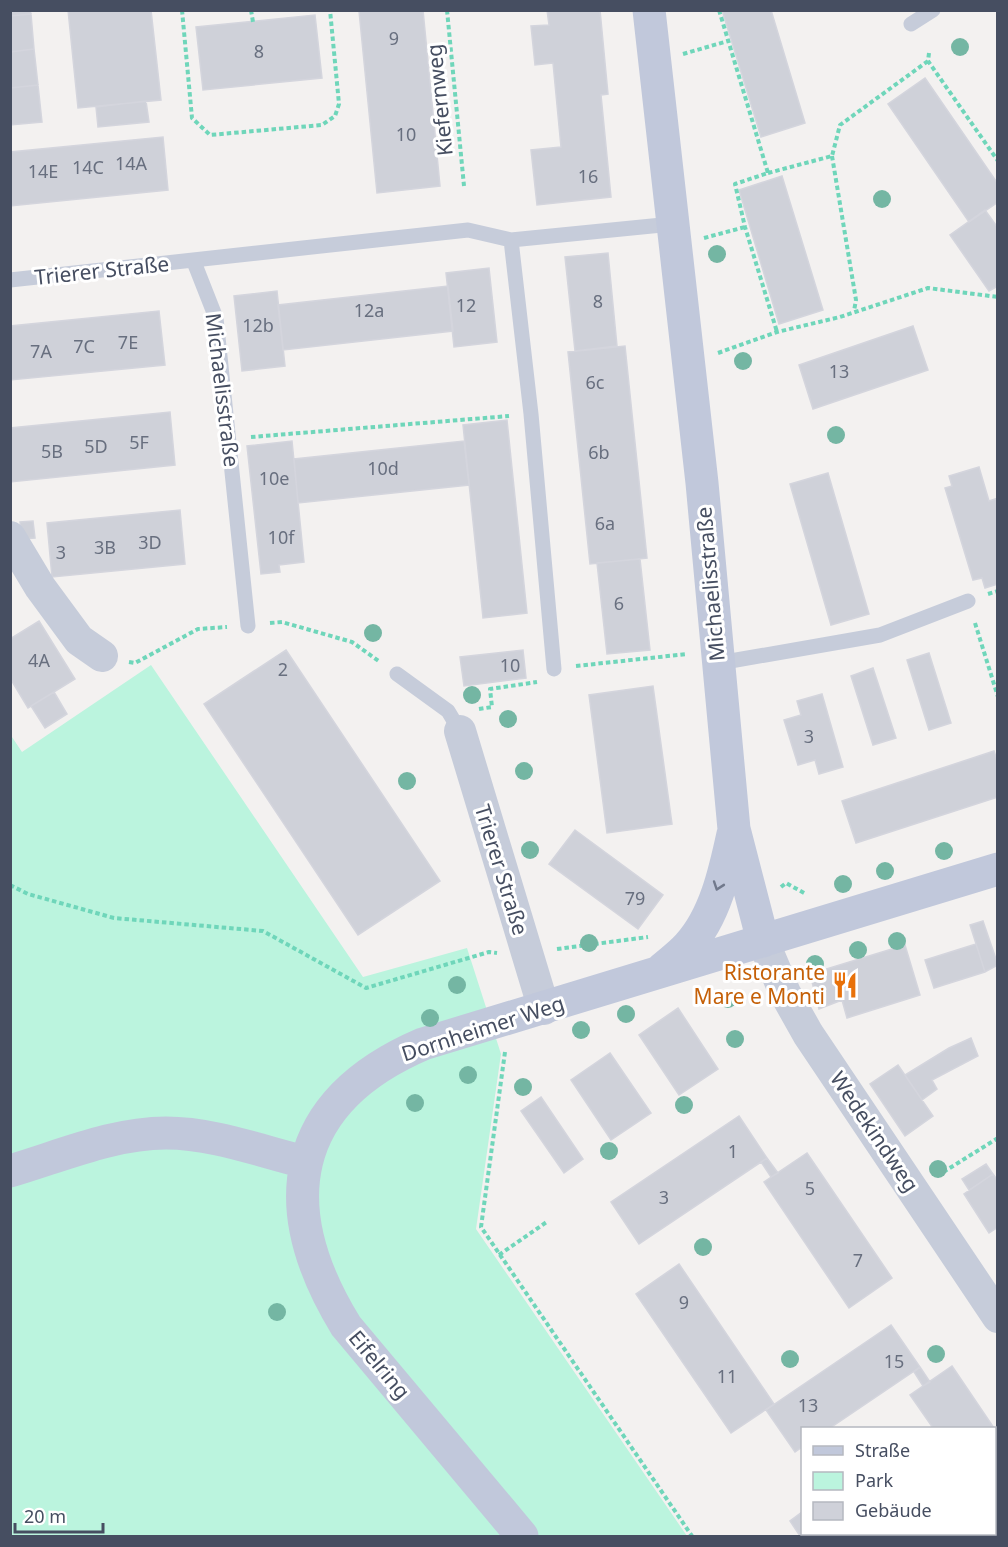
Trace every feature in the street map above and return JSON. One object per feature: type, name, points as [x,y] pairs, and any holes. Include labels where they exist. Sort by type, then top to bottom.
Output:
[{"type":"street","name":"Michaelisstraße","points":[[649,10],[688,363],[734,829],[763,941]]},
{"type":"street","points":[[10,537],[40,587],[79,640],[102,656]]},
{"type":"street","name":"Trierer Straße","points":[[460,731],[544,1009]]},
{"type":"street","points":[[655,975],[689,945],[703,924],[726,862],[734,829]]},
{"type":"street","name":"Dornheimer Weg","points":[[305,1162],[329,1111],[361,1079],[382,1064],[423,1044],[500,1023],[998,869]]},
{"type":"street","name":"Wedekindweg","points":[[763,941],[785,993],[808,1034],[998,1317]]},
{"type":"street","points":[[10,1171],[130,1136],[168,1133],[208,1138],[305,1162]]},
{"type":"street","name":"Eifelring","points":[[305,1162],[303,1199],[309,1246],[334,1306],[346,1326],[522,1536]]},
{"type":"lane","points":[[911,24],[933,10]]},
{"type":"lane","points":[[194,261],[468,230],[511,240],[673,235]]},
{"type":"lane","points":[[511,240],[531,414],[554,669]]},
{"type":"lane","name":"Trierer Straße","points":[[10,280],[194,261]]},
{"type":"lane","name":"Michaelisstraße","points":[[194,261],[216,318],[248,626]]},
{"type":"lane","points":[[718,656],[880,635],[968,601]]},
{"type":"lane","points":[[397,674],[448,711],[460,731]]},
{"type":"path","points":[[182,10],[192,118],[210,135],[322,125],[335,116],[339,104],[330,10]]},
{"type":"path","points":[[251,10],[253,22]]},
{"type":"path","name":"Kiefernweg","points":[[447,10],[464,186]]},
{"type":"path","points":[[719,10],[768,173]]},
{"type":"path","points":[[654,62],[728,41]]},
{"type":"path","points":[[929,53],[928,61],[998,161]]},
{"type":"path","points":[[854,311],[856,300],[832,156],[840,125],[928,61]]},
{"type":"path","points":[[777,332],[745,227],[735,184],[832,156]]},
{"type":"path","points":[[673,235],[745,227]]},
{"type":"path","points":[[688,363],[777,332],[928,288],[998,297]]},
{"type":"path","points":[[229,439],[531,414]]},
{"type":"path","points":[[998,591],[968,601],[998,697]]},
{"type":"path","points":[[102,656],[135,663],[198,629],[282,622],[352,642],[397,674]]},
{"type":"path","points":[[492,707],[490,688],[539,681],[554,669],[718,656]]},
{"type":"path","points":[[786,883],[813,898]]},
{"type":"path","points":[[10,885],[28,894],[114,918],[263,931],[366,988],[489,952],[527,956],[559,949],[643,940],[651,936]]},
{"type":"path","points":[[500,1023],[506,1043],[481,1227],[692,1536]]},
{"type":"path","points":[[914,1191],[998,1138]]},
{"type":"path","points":[[499,1255],[548,1221]]},
{"type":"green space","points":[[151,665],[363,977],[467,948],[501,1054],[476,1229],[687,1536],[11,1536],[10,734],[22,752]]},
{"type":"building","points":[[10,10],[30,10],[31,14],[10,16]]},
{"type":"building","points":[[68,10],[151,10],[161,100],[78,108]]},
{"type":"building","points":[[423,10],[440,186],[377,193],[359,11]]},
{"type":"building","points":[[547,10],[600,10],[608,94],[601,95],[611,197],[537,205],[531,150],[561,147],[553,63],[535,65],[531,26],[549,25]]},
{"type":"building","points":[[722,10],[771,10],[805,123],[761,137]]},
{"type":"building","points":[[31,14],[34,49],[10,52],[10,16]]},
{"type":"building","points":[[315,15],[322,78],[203,90],[196,27]]},
{"type":"building","points":[[34,49],[38,85],[10,88],[10,52]]},
{"type":"building","points":[[925,78],[998,184],[998,202],[969,222],[888,104]]},
{"type":"building","points":[[38,85],[42,122],[10,125],[10,88]]},
{"type":"building","points":[[146,101],[149,122],[98,127],[96,107]]},
{"type":"building","points":[[163,137],[168,190],[10,206],[10,152]]},
{"type":"building","points":[[782,176],[823,310],[779,324],[739,190]]},
{"type":"building","points":[[985,210],[998,228],[998,286],[989,291],[950,235]]},
{"type":"building","points":[[608,253],[617,346],[575,351],[565,257]]},
{"type":"building","points":[[489,268],[497,342],[454,347],[446,273]]},
{"type":"building","points":[[448,286],[453,331],[283,350],[278,305]]},
{"type":"building","points":[[277,291],[285,366],[242,371],[234,296]]},
{"type":"building","points":[[159,311],[165,365],[10,380],[10,326]]},
{"type":"building","points":[[913,326],[928,370],[813,409],[799,365]]},
{"type":"building","points":[[625,346],[647,558],[590,564],[568,352]]},
{"type":"building","points":[[170,412],[175,465],[10,482],[10,428]]},
{"type":"building","points":[[507,420],[527,613],[483,618],[463,425]]},
{"type":"building","points":[[292,441],[304,562],[279,565],[280,572],[261,574],[247,446]]},
{"type":"building","points":[[464,441],[469,485],[298,503],[294,459]]},
{"type":"building","points":[[979,467],[989,501],[998,498],[998,584],[985,588],[982,578],[973,580],[945,488],[952,486],[949,476]]},
{"type":"building","points":[[828,473],[869,614],[831,625],[790,484]]},
{"type":"building","points":[[180,510],[185,564],[52,577],[47,523]]},
{"type":"building","points":[[33,521],[35,538],[22,539],[20,522]]},
{"type":"building","points":[[640,559],[650,650],[607,654],[597,563]]},
{"type":"building","points":[[39,621],[75,679],[28,708],[10,678],[10,639]]},
{"type":"building","points":[[286,650],[440,881],[358,935],[204,704]]},
{"type":"building","points":[[523,650],[526,678],[464,686],[460,657]]},
{"type":"building","points":[[929,653],[951,723],[929,730],[907,660]]},
{"type":"building","points":[[873,668],[896,738],[873,745],[851,676]]},
{"type":"building","points":[[653,686],[672,824],[607,833],[589,695]]},
{"type":"building","points":[[54,692],[67,714],[45,728],[31,706]]},
{"type":"building","points":[[822,694],[843,767],[819,774],[815,760],[798,765],[784,720],[801,715],[797,701]]},
{"type":"building","points":[[994,751],[998,763],[998,797],[856,843],[842,801]]},
{"type":"building","points":[[575,830],[663,895],[638,929],[549,864]]},
{"type":"building","points":[[983,921],[998,965],[985,972],[970,925]]},
{"type":"building","points":[[976,944],[985,972],[934,988],[925,960]]},
{"type":"building","points":[[905,945],[920,995],[847,1018],[842,1000],[819,1009],[810,974]]},
{"type":"building","points":[[678,1008],[718,1069],[679,1095],[639,1035]]},
{"type":"building","points":[[971,1038],[978,1056],[932,1080],[937,1089],[922,1100],[905,1075],[949,1048]]},
{"type":"building","points":[[610,1053],[651,1113],[611,1140],[571,1080]]},
{"type":"building","points":[[898,1065],[933,1116],[905,1136],[870,1084]]},
{"type":"building","points":[[541,1097],[583,1159],[564,1173],[521,1111]]},
{"type":"building","points":[[739,1116],[767,1158],[639,1244],[611,1202]]},
{"type":"building","points":[[807,1153],[892,1278],[849,1308],[764,1182]]},
{"type":"building","points":[[767,1158],[778,1173],[771,1177],[761,1162]]},
{"type":"building","points":[[986,1164],[993,1174],[969,1190],[962,1179]]},
{"type":"building","points":[[993,1174],[998,1181],[998,1227],[989,1233],[964,1194]]},
{"type":"building","points":[[679,1264],[774,1404],[731,1433],[636,1294]]},
{"type":"building","points":[[891,1325],[920,1367],[831,1427],[801,1427],[801,1448],[795,1452],[766,1410]]},
{"type":"building","points":[[952,1366],[993,1427],[932,1427],[910,1395]]},
{"type":"building","points":[[920,1367],[930,1382],[923,1386],[914,1372]]},
{"type":"building","points":[[996,1431],[998,1433],[998,1524],[996,1522]]},
{"type":"building","points":[[801,1513],[801,1535],[863,1536],[800,1536],[790,1521]]},
{"type":"place","name":"Ristorante Mare e Monti","points":[[845,985]]}]
